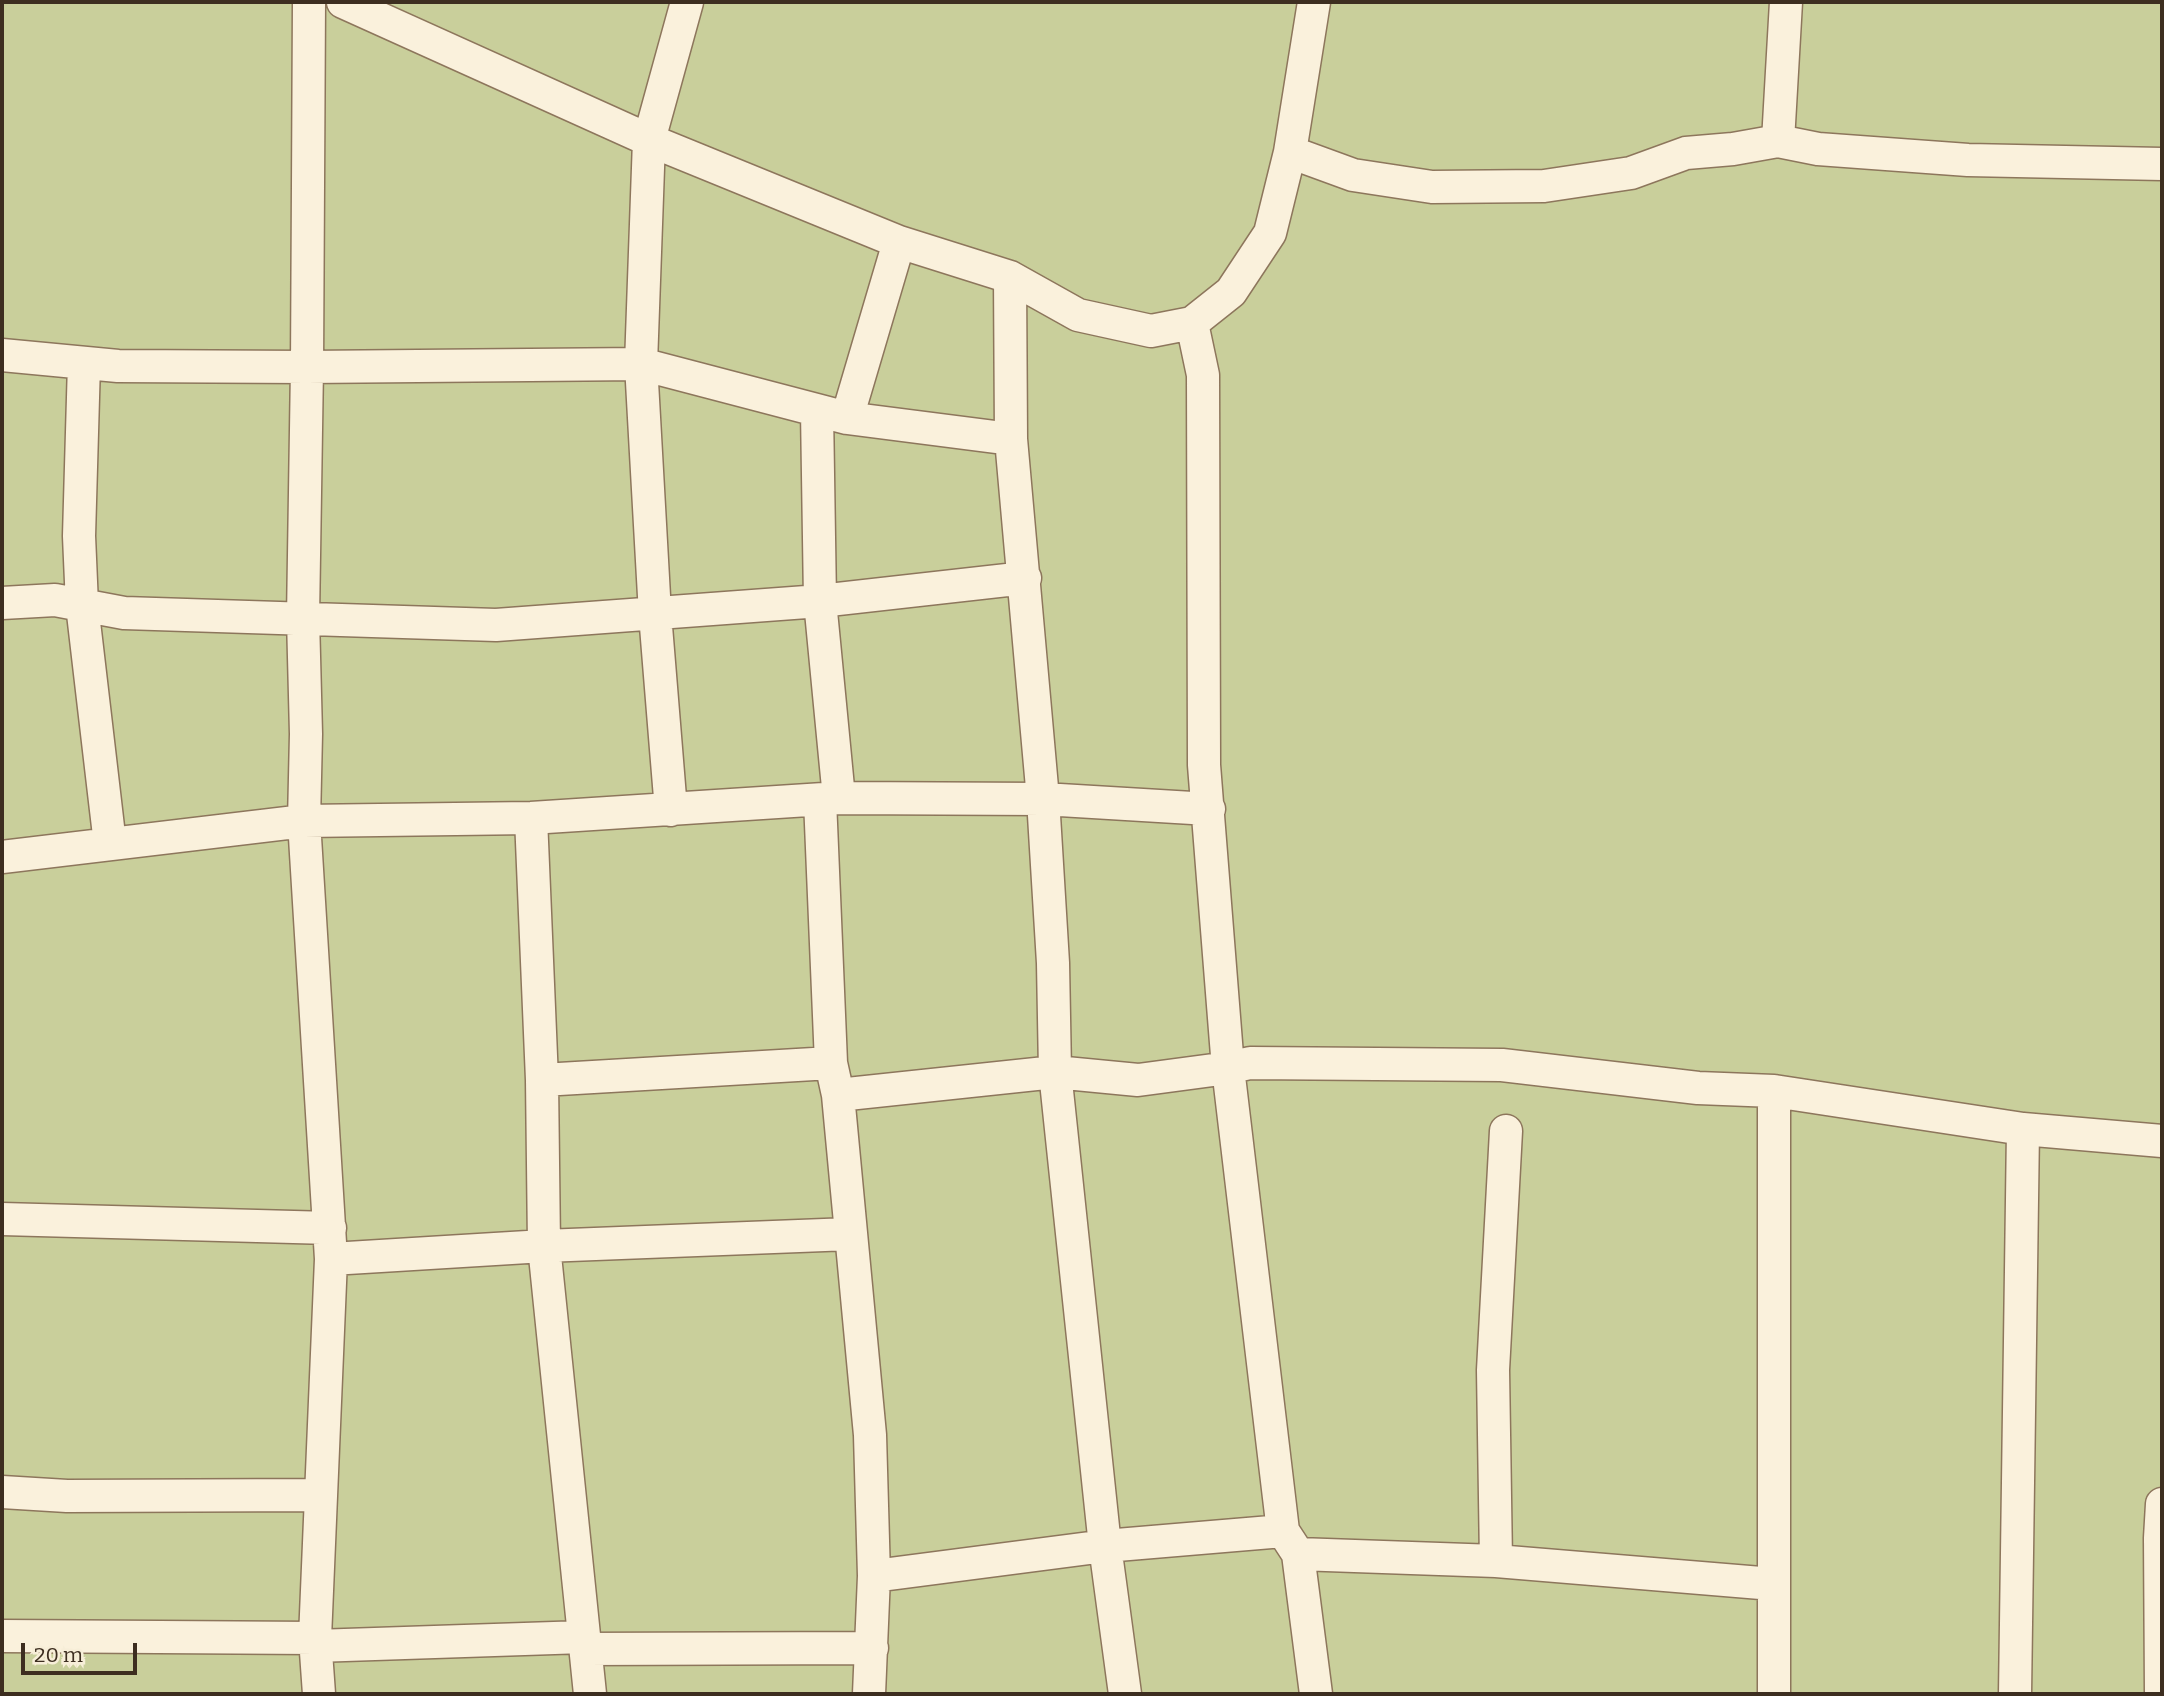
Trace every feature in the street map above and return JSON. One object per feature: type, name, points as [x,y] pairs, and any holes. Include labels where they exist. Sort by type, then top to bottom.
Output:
[{"type":"street","points":[[309,2],[303,618],[306,734],[304,821],[330,1243],[315,1642],[319,1694]]},
{"type":"street","points":[[343,2],[649,140],[900,242],[1010,277],[1078,315],[1151,331],[1192,323],[1231,292],[1270,233],[1290,152],[1314,2]]},
{"type":"street","points":[[671,810],[655,614],[642,364],[649,140],[687,2]]},
{"type":"street","points":[[1779,141],[1786,2]]},
{"type":"street","points":[[1290,152],[1353,175],[1432,187],[1544,186],[1631,173],[1686,153],[1779,141],[1818,149],[1968,160],[2162,164]]},
{"type":"street","points":[[847,418],[900,242]]},
{"type":"street","points":[[1010,277],[1011,439],[1043,799],[1053,962],[1055,1072],[1105,1546],[1125,1694]]},
{"type":"street","points":[[1192,323],[1202,375],[1205,765],[1228,1069],[1290,1542],[1316,1694]]},
{"type":"street","points":[[2,355],[118,366],[642,364],[847,418],[1011,439]]},
{"type":"street","points":[[85,363],[79,536],[82,605],[110,844]]},
{"type":"street","points":[[817,411],[820,601],[829,799],[831,1063],[838,1094],[870,1435],[874,1576],[869,1694]]},
{"type":"street","points":[[2,603],[55,600],[124,613],[496,625],[820,601],[1025,578]]},
{"type":"street","points":[[2,857],[304,821],[531,818],[829,799],[1043,799],[1209,809]]},
{"type":"street","points":[[531,818],[542,1080],[544,1246],[590,1694]]},
{"type":"street","points":[[542,1080],[831,1063]]},
{"type":"street","points":[[838,1094],[1055,1072],[1138,1080],[1228,1069],[1250,1063],[1502,1065],[1698,1088],[1774,1091],[2023,1129],[2162,1141]]},
{"type":"street","points":[[1774,1091],[1774,1694]]},
{"type":"street","points":[[2015,1694],[2023,1129]]},
{"type":"street","points":[[1496,1561],[1493,1370],[1506,1131]]},
{"type":"street","points":[[2,1219],[330,1243],[544,1246],[850,1234]]},
{"type":"street","points":[[2,1492],[67,1496],[321,1495]]},
{"type":"street","points":[[2161,1694],[2162,1503]]},
{"type":"street","points":[[874,1576],[1105,1546],[1290,1542],[1773,1584]]},
{"type":"street","points":[[2,1636],[872,1648]]},
{"type":"green space","points":[[2,2],[2162,2],[2162,1694],[2,1694]]}]
